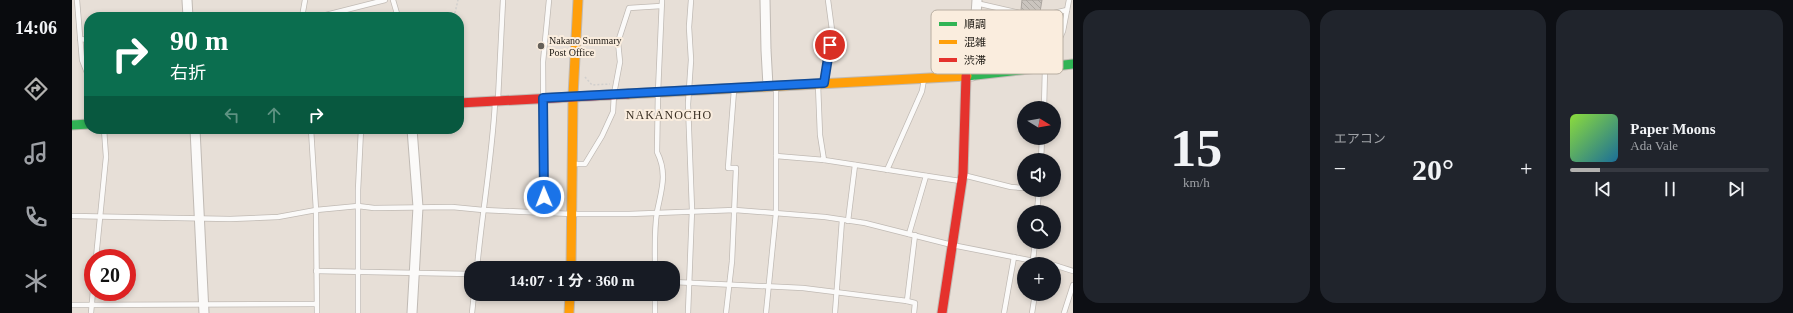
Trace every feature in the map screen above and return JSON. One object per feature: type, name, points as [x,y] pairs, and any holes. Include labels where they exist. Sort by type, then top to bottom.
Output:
[{"type":"street","points":[[187,0],[188,12]]},
{"type":"street","points":[[571,261],[573,96],[578,0]]},
{"type":"street","points":[[765,0],[766,50],[772,86]]},
{"type":"street","points":[[1063,65],[1073,64]]},
{"type":"street","points":[[464,103],[988,74]]},
{"type":"street","points":[[942,313],[962,178],[969,76]]},
{"type":"street","points":[[72,125],[84,124]]},
{"type":"street","points":[[195,134],[204,309]]},
{"type":"street","points":[[412,134],[418,207],[412,313]]},
{"type":"street","points":[[569,313],[570,301]]},
{"type":"lane","points":[[77,0],[79,33],[84,65]]},
{"type":"lane","points":[[303,12],[305,0]]},
{"type":"lane","points":[[338,12],[385,0]]},
{"type":"lane","points":[[393,0],[397,12]]},
{"type":"lane","points":[[478,261],[483,210],[494,134],[503,0]]},
{"type":"lane","points":[[544,213],[543,62],[549,0]]},
{"type":"lane","points":[[655,261],[657,213],[664,180],[662,161],[658,152],[658,92],[662,0]]},
{"type":"lane","points":[[688,313],[692,210],[688,90],[691,60],[689,27],[691,0]]},
{"type":"lane","points":[[824,160],[819,129],[821,84],[832,30],[828,0]]},
{"type":"lane","points":[[976,1],[1010,10]]},
{"type":"lane","points":[[1056,10],[1069,5]]},
{"type":"lane","points":[[1063,27],[1069,5]]},
{"type":"lane","points":[[572,164],[585,164],[602,136],[613,112],[614,94],[619,71],[618,42],[629,8],[661,6]]},
{"type":"lane","points":[[72,33],[79,33]]},
{"type":"lane","points":[[80,39],[84,39]]},
{"type":"lane","points":[[1044,101],[1046,74]]},
{"type":"lane","points":[[888,170],[922,91],[924,78]]},
{"type":"lane","points":[[766,313],[776,213],[776,156],[772,86]]},
{"type":"lane","points":[[726,313],[732,261],[735,210],[736,168],[728,168],[734,88]]},
{"type":"lane","points":[[97,249],[106,157],[104,134]]},
{"type":"lane","points":[[311,134],[316,210],[317,313]]},
{"type":"lane","points":[[358,313],[358,206],[361,134]]},
{"type":"lane","points":[[776,156],[824,160],[926,176],[962,178],[1017,187]]},
{"type":"lane","points":[[835,313],[845,220],[855,165]]},
{"type":"lane","points":[[909,234],[926,176]]},
{"type":"lane","points":[[72,216],[200,218],[278,217],[316,210],[358,206],[374,208],[452,207],[572,214],[735,210],[845,220],[952,245],[1017,257]]},
{"type":"lane","points":[[907,301],[915,236]]},
{"type":"lane","points":[[1004,313],[1014,257]]},
{"type":"lane","points":[[1061,267],[1073,271]]},
{"type":"lane","points":[[316,271],[464,274]]},
{"type":"lane","points":[[680,282],[728,286],[769,285],[907,301],[915,303],[914,313]]},
{"type":"lane","points":[[1064,313],[1073,285]]},
{"type":"lane","points":[[91,313],[92,301]]},
{"type":"lane","points":[[472,313],[473,301]]},
{"type":"lane","points":[[655,301],[655,313]]},
{"type":"lane","points":[[1032,313],[1034,301]]},
{"type":"lane","points":[[72,305],[92,304],[204,309],[316,304]]},
{"type":"path","points":[[455,12],[458,0]]},
{"type":"path","points":[[583,74],[592,84],[614,83]]},
{"type":"building","points":[[1022,0],[1042,0],[1040,10],[1021,10]]},
{"type":"traffic: fast","points":[[1063,65],[1073,64]]},
{"type":"traffic: fast","points":[[967,76],[985,74]]},
{"type":"traffic: fast","points":[[72,125],[84,124]]},
{"type":"traffic: slow","points":[[571,261],[573,96],[578,0]]},
{"type":"traffic: slow","points":[[628,94],[967,76]]},
{"type":"traffic: slow","points":[[569,313],[570,301]]},
{"type":"traffic: jam","points":[[942,313],[963,174],[966,76]]},
{"type":"traffic: jam","points":[[464,103],[628,94]]},
{"type":"place","name":"Nakano Summary Post Office","points":[[541,46]]},
{"type":"district","name":"NAKANOCHO","points":[[669,115]]},
{"type":"route","points":[[544,197],[542,127],[543,98],[824,83],[830,45]]}]
